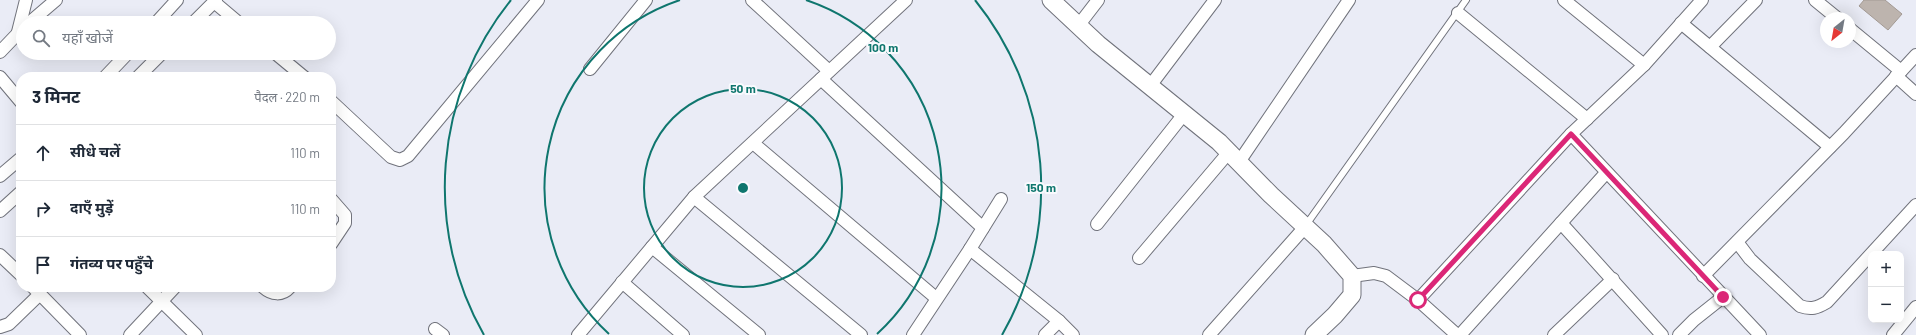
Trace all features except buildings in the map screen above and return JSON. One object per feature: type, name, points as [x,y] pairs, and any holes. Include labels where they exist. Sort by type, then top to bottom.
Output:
[{"type":"street","points":[[23,16],[26,0]]},
{"type":"street","points":[[37,16],[56,0]]},
{"type":"street","points":[[162,16],[177,0]]},
{"type":"street","points":[[590,69],[646,0]]},
{"type":"street","points":[[752,0],[825,75],[983,228]]},
{"type":"street","points":[[583,333],[622,282],[694,197],[906,0]]},
{"type":"street","points":[[1051,0],[1098,44],[1219,142],[1352,276],[1352,295],[1319,333]]},
{"type":"street","points":[[1078,26],[1098,0]]},
{"type":"street","points":[[1150,86],[1215,0]]},
{"type":"street","points":[[1140,258],[1234,157],[1349,0]]},
{"type":"street","points":[[1564,0],[1644,65]]},
{"type":"street","points":[[1710,47],[1756,0]]},
{"type":"street","points":[[1815,0],[1830,12]]},
{"type":"street","points":[[200,16],[215,1],[231,16]]},
{"type":"street","points":[[1418,300],[1571,134],[1644,65],[1700,1]]},
{"type":"street","points":[[336,106],[391,157],[400,160],[408,156],[531,2]]},
{"type":"street","points":[[1458,13],[1587,119]]},
{"type":"street","points":[[1681,23],[1830,147]]},
{"type":"street","points":[[0,52],[16,34]]},
{"type":"street","points":[[1856,35],[1899,74],[1916,94]]},
{"type":"street","points":[[1703,276],[1830,147],[1916,55]]},
{"type":"street","points":[[110,72],[121,60]]},
{"type":"street","points":[[143,72],[155,60]]},
{"type":"street","points":[[283,60],[298,72]]},
{"type":"street","points":[[0,77],[16,96]]},
{"type":"street","points":[[1097,224],[1184,114]]},
{"type":"street","points":[[1571,134],[1606,173],[1760,335]]},
{"type":"street","points":[[753,142],[936,298]]},
{"type":"street","points":[[0,176],[16,162]]},
{"type":"street","points":[[1460,335],[1606,173]]},
{"type":"street","points":[[0,211],[16,197]]},
{"type":"street","points":[[694,197],[861,335]]},
{"type":"street","points":[[913,335],[1001,199]]},
{"type":"street","points":[[336,205],[345,216],[345,223],[336,236]]},
{"type":"street","points":[[1737,242],[1750,259],[1800,306],[1808,309],[1818,308],[1827,302],[1916,205]]},
{"type":"street","points":[[1561,223],[1662,335]]},
{"type":"street","points":[[1209,335],[1305,227]]},
{"type":"street","points":[[652,247],[759,335]]},
{"type":"street","points":[[970,249],[1060,321],[1073,335]]},
{"type":"street","points":[[0,255],[16,271]]},
{"type":"street","points":[[1352,276],[1374,273],[1386,276],[1418,300],[1457,335]]},
{"type":"street","points":[[1554,335],[1612,280]]},
{"type":"street","points":[[622,282],[683,335]]},
{"type":"street","points":[[0,327],[9,324],[35,292]]},
{"type":"street","points":[[39,292],[80,335]]},
{"type":"street","points":[[152,292],[196,335]]},
{"type":"street","points":[[130,335],[171,292]]},
{"type":"street","points":[[271,292],[278,294],[286,292]]},
{"type":"street","points":[[1679,335],[1694,320],[1723,297]]},
{"type":"street","points":[[1893,335],[1916,307]]},
{"type":"street","points":[[1045,335],[1060,321]]},
{"type":"lane","points":[[1305,227],[1466,0]]},
{"type":"route","points":[[1418,300],[1571,134],[1723,297]]}]
